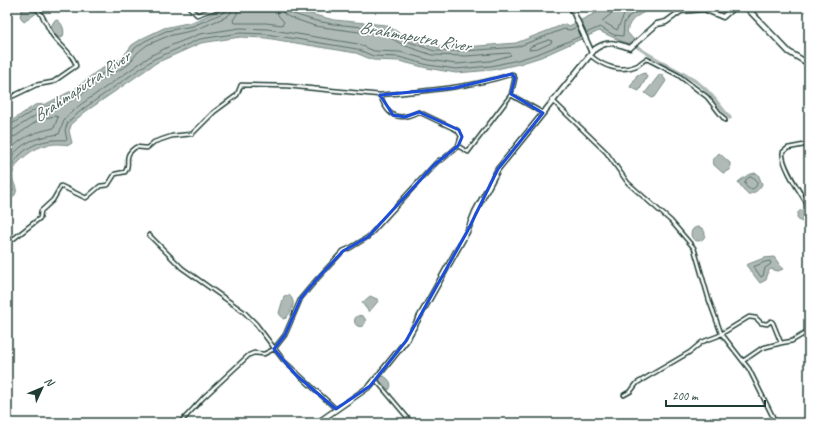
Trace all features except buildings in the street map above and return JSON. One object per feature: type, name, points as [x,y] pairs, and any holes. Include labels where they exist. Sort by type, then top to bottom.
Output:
[{"type":"street","points":[[7,99],[36,85],[53,82],[76,66],[71,56],[49,30],[40,11],[34,7]]},
{"type":"street","points":[[189,7],[197,15],[220,7]]},
{"type":"street","points":[[571,7],[587,41],[591,54],[600,64],[615,68],[627,68],[647,60],[678,75],[707,96],[725,120]]},
{"type":"street","points":[[317,423],[370,386],[406,341],[467,232],[475,212],[498,169],[552,100],[591,54],[604,44],[612,42],[628,48],[632,47],[657,24],[666,22],[681,11],[704,9],[723,16],[734,7]]},
{"type":"street","points":[[746,7],[780,44],[797,59],[807,63],[809,58]]},
{"type":"street","points":[[7,244],[40,218],[41,211],[53,200],[61,186],[86,198],[100,186],[108,185],[115,174],[126,172],[128,167],[127,156],[133,149],[136,147],[145,149],[154,142],[172,136],[192,134],[214,112],[237,94],[241,85],[286,86],[380,95],[454,88],[494,80],[512,74],[515,78],[511,95],[505,100],[470,151],[468,152],[458,146]]},
{"type":"street","points":[[180,423],[204,397],[249,355],[254,353],[264,354],[274,349],[285,335],[301,298],[334,259],[343,251],[368,237],[434,165],[458,146],[461,136],[457,130],[420,112],[405,117],[393,115],[386,108],[380,95]]},
{"type":"street","points":[[511,95],[543,113]]},
{"type":"street","points":[[552,100],[606,152],[628,183],[671,221],[694,248],[709,300],[721,333],[743,361],[776,423]]},
{"type":"street","points":[[809,144],[788,148],[783,152],[782,156],[787,170],[809,207]]},
{"type":"street","points":[[149,235],[182,268],[244,312],[256,324],[274,349],[296,375],[306,381],[336,409]]},
{"type":"street","points":[[624,395],[631,391],[638,383],[690,352],[702,342],[749,317],[756,318],[761,323],[767,324],[771,321],[774,323],[781,344]]},
{"type":"street","points":[[743,361],[762,348],[792,341],[809,331]]},
{"type":"street","points":[[375,379],[412,423]]},
{"type":"highlighted area","points":[[512,74],[515,78],[511,94],[543,113],[498,169],[467,232],[406,341],[370,386],[336,409],[296,375],[274,349],[285,335],[301,298],[317,279],[343,251],[368,237],[434,165],[458,146],[462,137],[459,130],[419,112],[405,117],[393,115],[380,95],[454,88]]},
{"type":"water","points":[[23,7],[33,7],[38,12],[24,22],[20,16]]},
{"type":"water","name":"Brahmaputra River","points":[[228,7],[283,7],[334,20],[386,25],[406,37],[434,47],[466,47],[516,43],[565,24],[569,26],[608,7],[654,7],[637,16],[630,23],[627,32],[634,40],[630,45],[599,31],[541,57],[519,64],[492,70],[456,73],[399,61],[373,60],[356,53],[266,38],[240,37],[201,43],[156,63],[85,112],[72,123],[69,131],[72,143],[69,145],[55,144],[43,146],[26,155],[18,163],[14,170],[13,178],[16,191],[7,203],[7,124],[35,105],[46,104],[75,89],[96,72],[122,58],[132,45],[143,38],[164,28],[192,22]]},
{"type":"water","points":[[57,20],[61,23],[63,28],[64,34],[62,38],[53,33],[51,27],[54,21]]},
{"type":"water","points":[[645,73],[647,77],[639,91],[630,87],[637,75]]},
{"type":"water","points":[[660,74],[666,81],[655,97],[652,98],[645,93]]},
{"type":"water","points":[[719,153],[730,163],[730,170],[723,173],[714,165],[713,160]]},
{"type":"water","points":[[755,173],[758,174],[762,184],[760,188],[752,194],[747,194],[738,182],[748,175]]},
{"type":"water","points":[[801,210],[805,210],[809,216],[805,222],[801,222],[797,218],[797,214]]},
{"type":"water","points":[[698,227],[703,229],[705,234],[703,239],[698,241],[693,239],[691,234],[693,229]]},
{"type":"water","points":[[774,257],[783,269],[778,271],[771,269],[769,270],[766,280],[760,283],[746,265],[764,258]]},
{"type":"water","points":[[289,295],[293,301],[293,306],[286,318],[283,319],[279,313],[284,296]]},
{"type":"water","points":[[370,296],[379,300],[369,312],[362,303]]},
{"type":"water","points":[[360,315],[364,317],[366,321],[364,325],[360,327],[356,325],[354,321],[356,317]]},
{"type":"water","points":[[381,376],[384,376],[390,382],[391,386],[389,390],[378,381]]},
{"type":"waterway","points":[[632,43],[698,83],[711,95],[730,118]]}]
